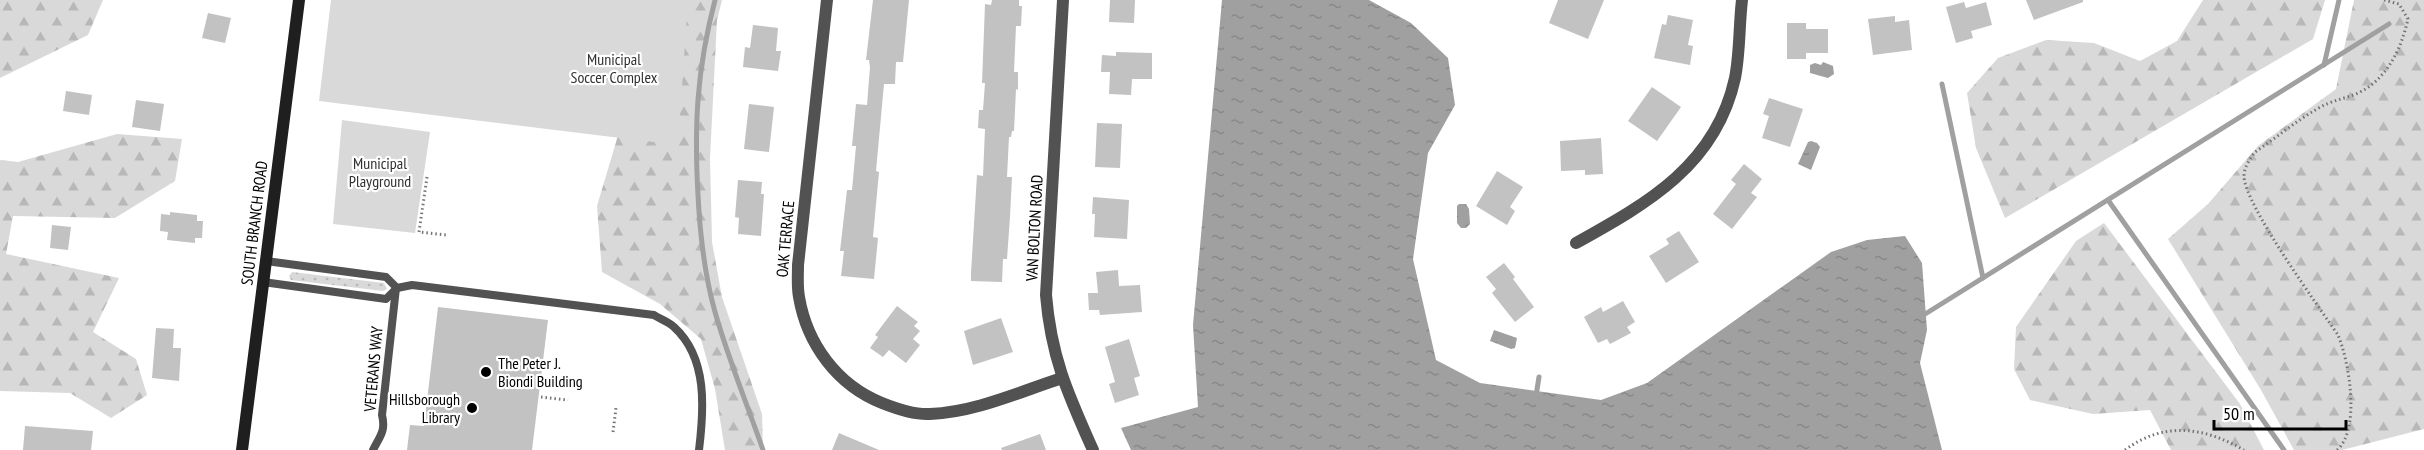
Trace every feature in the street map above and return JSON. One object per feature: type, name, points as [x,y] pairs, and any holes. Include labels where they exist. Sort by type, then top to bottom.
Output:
[{"type":"street","name":"SOUTH BRANCH ROAD","points":[[242,450],[299,0]]},
{"type":"street","name":"OAK TERRACE","points":[[827,0],[798,265],[798,295],[807,326],[820,355],[842,378],[869,398],[898,410],[927,415],[960,411],[1062,378]]},
{"type":"street","name":"VAN BOLTON ROAD","points":[[1063,0],[1046,295],[1049,329],[1062,378],[1093,450]]},
{"type":"street","points":[[1576,243],[1658,194],[1695,158],[1713,133],[1726,105],[1735,77],[1742,0]]},
{"type":"lane","points":[[266,261],[387,277],[397,288]]},
{"type":"lane","points":[[263,282],[386,299],[397,288],[412,285],[654,315],[674,327],[690,348],[702,381],[699,450]]},
{"type":"lane","name":"VETERANS WAY","points":[[373,450],[384,434],[382,415],[397,288]]},
{"type":"path","points":[[2337,450],[2348,437],[2350,424],[2344,349],[2338,335],[2250,201],[2244,175],[2248,161],[2255,152],[2317,108],[2356,94],[2371,86],[2384,74],[2401,43],[2408,20],[2399,4],[2384,0]]},
{"type":"path","points":[[427,177],[418,232],[446,235]]},
{"type":"path","points":[[541,397],[568,400]]},
{"type":"path","points":[[613,432],[616,408]]},
{"type":"path","points":[[2125,450],[2146,436],[2173,429],[2185,429],[2217,438],[2244,450]]},
{"type":"green space","points":[[0,0],[103,0],[88,35],[0,78]]},
{"type":"green space","name":"Municipal Soccer Complex","points":[[331,0],[688,0],[678,145],[319,101]]},
{"type":"green space","points":[[653,0],[722,0],[717,20],[710,158],[712,242],[722,297],[762,414],[763,450],[725,450],[715,389],[701,339],[660,304],[602,272],[597,206],[622,122]]},
{"type":"green space","points":[[2203,0],[2325,0],[2313,39],[2005,218],[1976,148],[1967,93],[1998,58],[2046,40],[2094,43],[2140,61],[2177,41]]},
{"type":"green space","points":[[2354,0],[2424,0],[2424,429],[2342,450],[2294,450],[2261,390],[2168,239],[2208,204],[2258,146],[2336,89]]},
{"type":"green space","name":"Municipal Playground","points":[[342,120],[430,132],[415,233],[333,224]]},
{"type":"green space","points":[[117,134],[182,139],[175,181],[115,218],[13,216],[6,254],[119,278],[93,332],[136,359],[147,395],[111,418],[70,393],[0,391],[0,160],[18,162]]},
{"type":"green space","points":[[2104,223],[2240,404],[2264,450],[2171,450],[2150,410],[2093,414],[2030,400],[2014,369],[2016,327],[2076,241]]},
{"type":"green space","points":[[292,272],[384,283],[387,289],[383,291],[291,280],[289,276]]},
{"type":"water","points":[[1222,0],[1369,0],[1411,23],[1448,58],[1455,105],[1428,153],[1413,259],[1436,360],[1480,383],[1601,400],[1647,383],[1831,252],[1867,240],[1905,236],[1922,263],[1927,330],[1920,363],[1942,450],[1131,450],[1121,428],[1198,407],[1193,325]]},
{"type":"water","points":[[1823,62],[1833,66],[1834,74],[1828,78],[1810,73],[1810,65],[1815,63],[1821,65]]},
{"type":"water","points":[[1811,141],[1820,147],[1811,170],[1798,164],[1808,142]]},
{"type":"water","points":[[1459,204],[1466,204],[1469,209],[1470,224],[1466,228],[1461,228],[1457,223]]},
{"type":"water","points":[[1494,330],[1517,338],[1515,348],[1511,349],[1490,341]]},
{"type":"building","points":[[873,0],[909,0],[903,62],[896,62],[895,84],[884,84],[876,171],[879,172],[873,237],[878,238],[874,279],[841,276],[844,251],[840,251],[847,190],[852,190],[856,146],[852,146],[856,104],[867,105],[870,67],[869,60],[866,60]]},
{"type":"building","points":[[992,0],[1019,0],[1019,6],[1022,6],[1021,26],[1016,26],[1014,72],[1018,72],[1018,90],[1016,89],[1014,131],[1009,137],[1007,177],[1012,177],[1007,259],[1003,259],[1002,282],[971,281],[977,175],[983,176],[985,129],[978,128],[979,110],[983,110],[985,83],[982,83],[985,4],[991,5]]},
{"type":"building","points":[[1110,0],[1135,0],[1134,23],[1109,22]]},
{"type":"building","points":[[1558,0],[1604,0],[1588,39],[1549,23]]},
{"type":"building","points":[[2026,0],[2083,0],[2083,2],[2034,20]]},
{"type":"building","points":[[1964,2],[1966,8],[1986,2],[1992,25],[1971,31],[1973,38],[1956,43],[1946,7]]},
{"type":"building","points":[[208,13],[231,18],[225,43],[202,38]]},
{"type":"building","points":[[1668,15],[1693,20],[1688,45],[1693,46],[1690,65],[1654,58],[1662,24],[1666,25]]},
{"type":"building","points":[[1895,16],[1895,22],[1909,20],[1912,50],[1873,55],[1868,19]]},
{"type":"building","points":[[1787,23],[1806,23],[1806,29],[1828,29],[1828,53],[1806,53],[1806,59],[1787,59]]},
{"type":"building","points":[[753,25],[778,28],[776,51],[781,51],[778,71],[743,67],[745,47],[750,48]]},
{"type":"building","points":[[1116,52],[1152,53],[1152,79],[1132,79],[1131,95],[1109,94],[1110,72],[1101,72],[1102,55],[1116,56]]},
{"type":"building","points":[[1652,87],[1681,107],[1657,141],[1628,121]]},
{"type":"building","points":[[66,91],[92,95],[89,115],[63,111]]},
{"type":"building","points":[[1769,98],[1803,109],[1790,147],[1762,138],[1769,116],[1763,114]]},
{"type":"building","points":[[136,100],[164,104],[160,131],[132,127]]},
{"type":"building","points":[[749,104],[774,107],[769,152],[744,149]]},
{"type":"building","points":[[1097,123],[1122,124],[1120,168],[1095,167]]},
{"type":"building","points":[[1601,138],[1603,174],[1585,175],[1585,170],[1561,171],[1560,141]]},
{"type":"building","points":[[1744,164],[1762,179],[1751,193],[1757,197],[1732,229],[1713,214],[1736,184],[1731,180]]},
{"type":"building","points":[[1497,171],[1523,187],[1510,207],[1515,211],[1507,225],[1476,206]]},
{"type":"building","points":[[738,180],[762,182],[761,194],[764,194],[761,236],[738,234],[739,218],[735,217]]},
{"type":"building","points":[[1093,197],[1129,200],[1127,239],[1094,237]]},
{"type":"building","points":[[170,212],[197,215],[197,221],[203,221],[202,238],[195,238],[195,243],[167,240],[168,232],[160,231],[161,214],[170,215]]},
{"type":"building","points":[[52,225],[71,227],[68,250],[50,248]]},
{"type":"building","points":[[1679,231],[1699,262],[1666,283],[1649,256],[1669,244],[1666,239]]},
{"type":"building","points":[[1504,263],[1534,307],[1515,322],[1492,293],[1496,289],[1486,277]]},
{"type":"building","points":[[1118,270],[1119,286],[1140,285],[1142,312],[1100,315],[1099,310],[1089,310],[1088,293],[1098,293],[1096,272]]},
{"type":"building","points":[[1623,301],[1635,322],[1627,327],[1631,333],[1610,344],[1607,339],[1598,343],[1584,317],[1601,307],[1603,312]]},
{"type":"building","points":[[897,306],[918,322],[914,326],[920,331],[913,339],[920,345],[906,363],[889,350],[883,357],[870,348],[878,337],[875,335]]},
{"type":"building","name":"The Peter J. Biondi Building","points":[[438,307],[548,320],[532,450],[407,450],[410,425],[424,426]]},
{"type":"building","points":[[1001,318],[1013,352],[973,365],[964,331]]},
{"type":"building","points":[[156,328],[174,329],[173,348],[181,348],[179,381],[152,378]]},
{"type":"building","points":[[1129,339],[1140,376],[1134,378],[1139,395],[1115,403],[1109,384],[1115,382],[1105,347]]},
{"type":"building","points":[[25,426],[93,431],[91,450],[23,450]]},
{"type":"building","points":[[839,433],[879,450],[832,450]]},
{"type":"building","points":[[1040,434],[1046,450],[1002,450],[1001,448]]},
{"type":"waterway","points":[[715,0],[704,50],[698,97],[697,169],[701,239],[715,312],[763,450]]},
{"type":"waterway","points":[[2324,65],[2339,0]]},
{"type":"waterway","points":[[1922,316],[2389,24]]},
{"type":"waterway","points":[[1942,84],[1983,278]]},
{"type":"waterway","points":[[2108,200],[2284,450]]},
{"type":"waterway","points":[[1536,396],[1539,377]]},
{"type":"place","name":"The Peter J. Biondi Building","points":[[486,372]]},
{"type":"place","name":"Hillsborough Library","points":[[472,408]]}]
